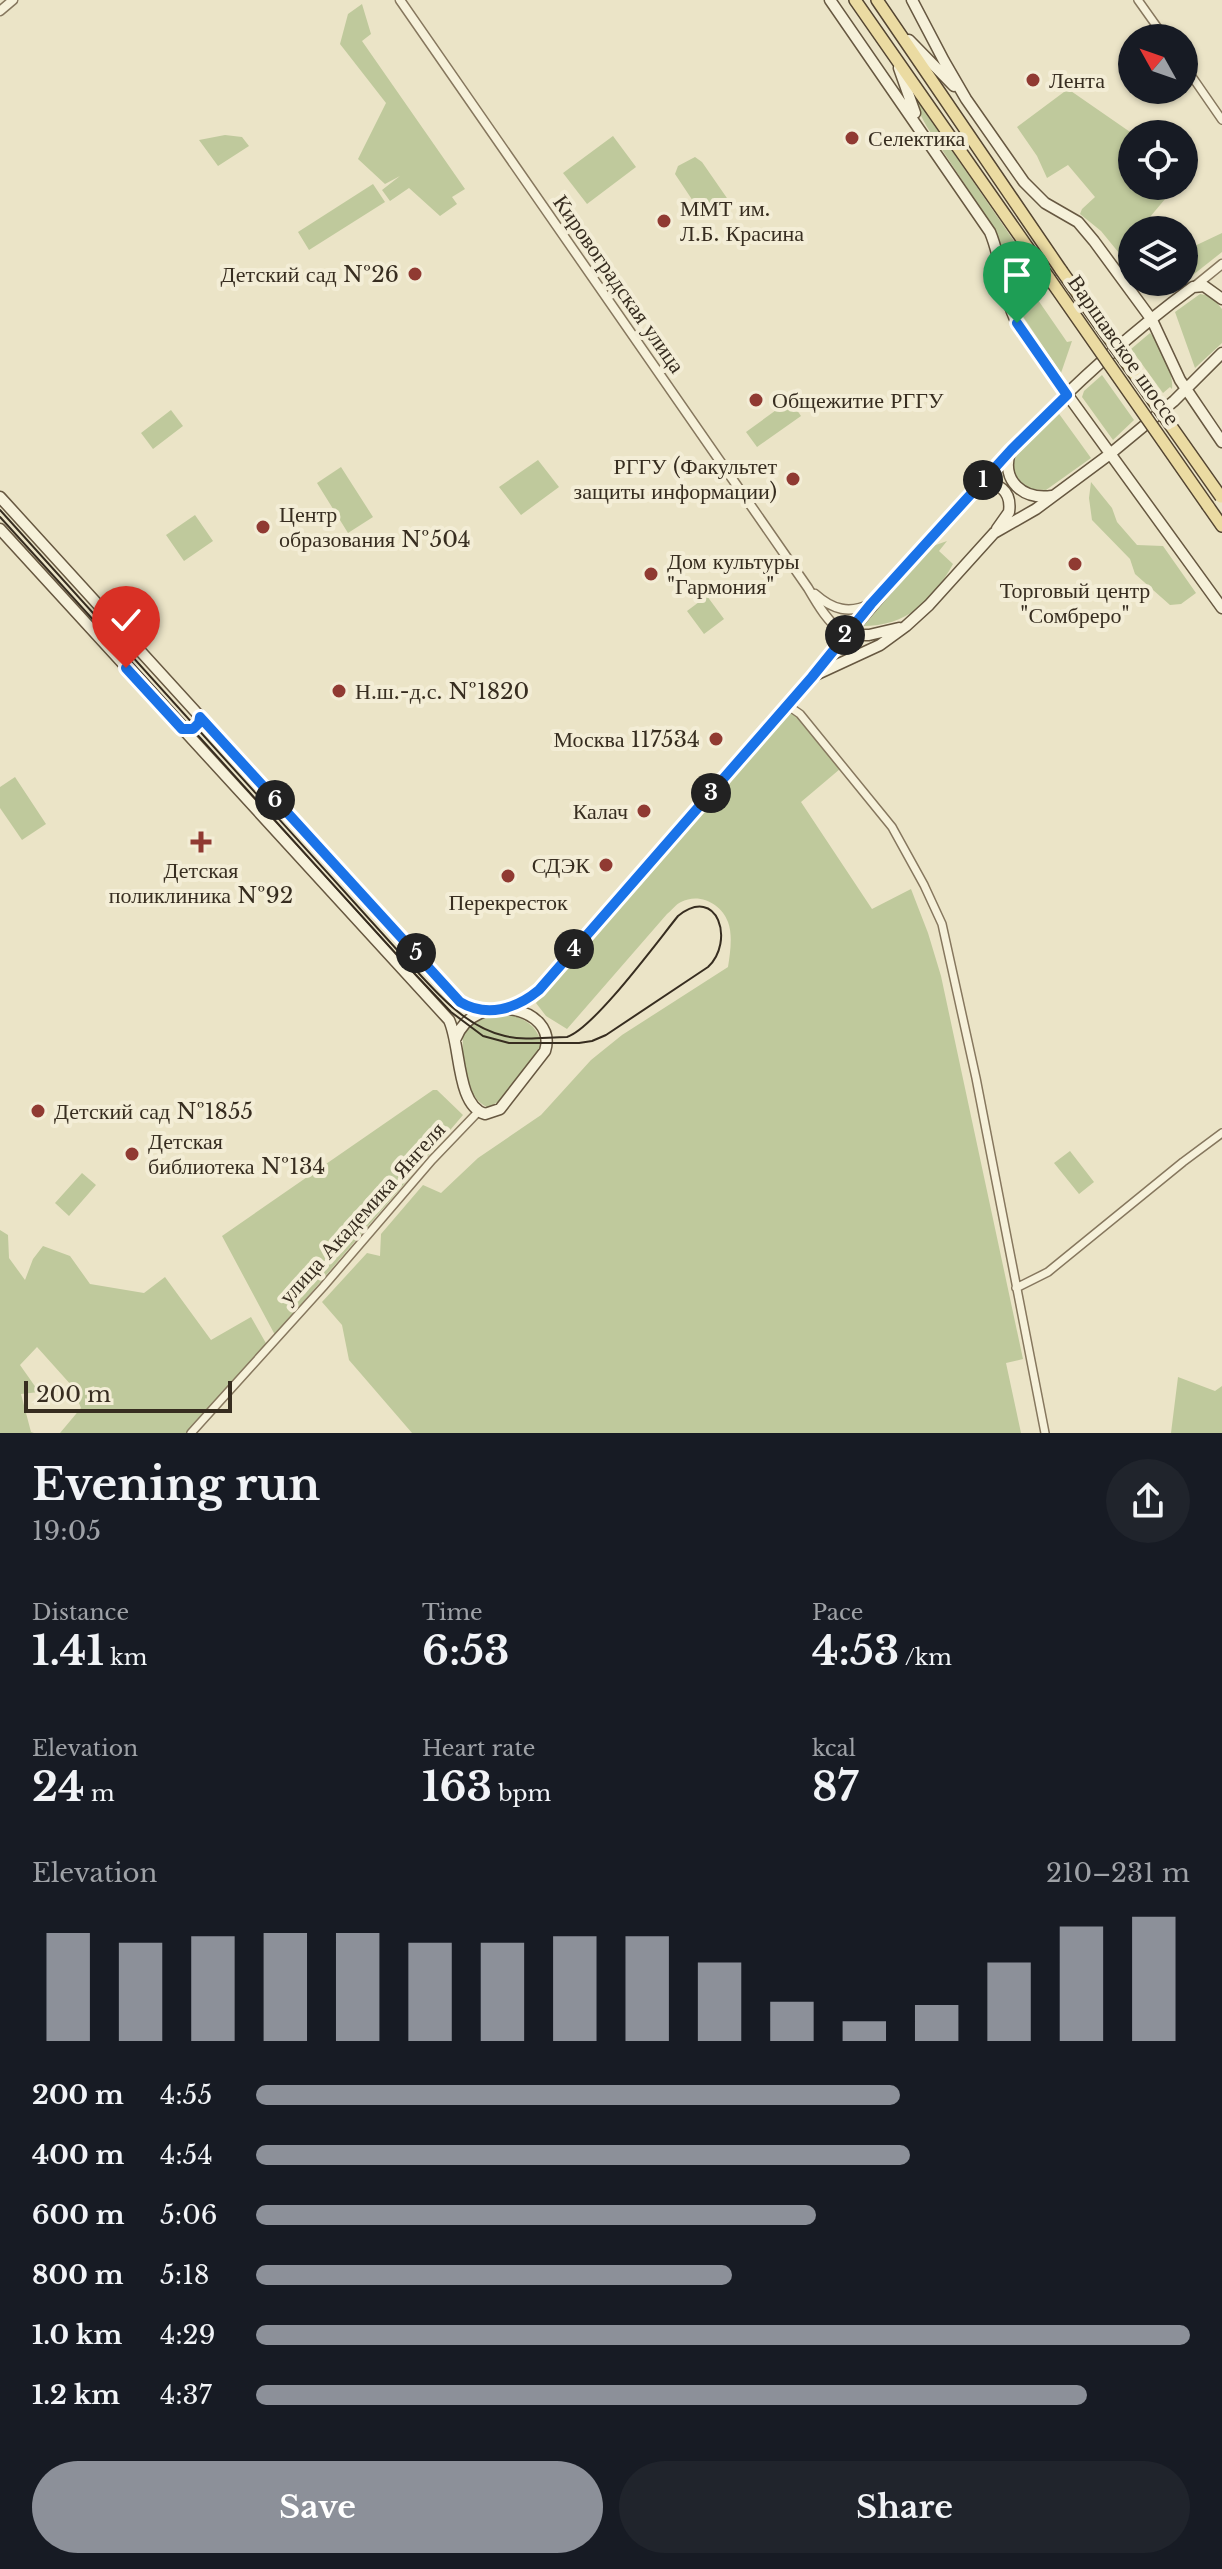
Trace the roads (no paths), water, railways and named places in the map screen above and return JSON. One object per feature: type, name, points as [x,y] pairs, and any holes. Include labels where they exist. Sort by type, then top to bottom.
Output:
[{"type":"main road","points":[[830,0],[990,232],[997,248],[1012,315],[1222,608]]},
{"type":"main road","name":"Варшавское шоссе","points":[[855,0],[1222,526]]},
{"type":"main road","name":"Варшавское шоссе","points":[[877,0],[1061,270],[1222,498]]},
{"type":"main road","points":[[912,0],[966,99],[1024,182],[1045,203],[1083,227],[1152,320],[1186,390],[1222,442]]},
{"type":"main road","points":[[894,25],[966,99]]},
{"type":"main road","points":[[894,57],[924,133]]},
{"type":"main road","points":[[1198,287],[1204,286],[1222,299]]},
{"type":"main road","points":[[0,529],[449,1020],[472,1108],[492,1114],[500,1109],[545,1051],[548,1043],[531,1008],[539,990],[812,677],[871,604],[1011,450],[1103,361],[1182,296]]},
{"type":"main road","points":[[994,533],[1026,516],[1110,454],[1186,390],[1222,353]]},
{"type":"main road","points":[[1011,450],[1006,467],[1013,481],[1031,496],[1055,495]]},
{"type":"main road","points":[[812,677],[880,645],[906,626],[994,533],[1009,512],[1010,501],[996,484],[977,487]]},
{"type":"main road","points":[[0,497],[460,1002],[483,1011]]},
{"type":"main road","points":[[845,635],[869,635],[906,626]]},
{"type":"main road","points":[[182,729],[193,729],[200,717]]},
{"type":"main road","points":[[456,1038],[467,1018],[483,1011],[518,1005],[539,990]]},
{"type":"main road","points":[[508,1008],[525,1012],[543,1029]]},
{"type":"street","points":[[0,11],[13,0]]},
{"type":"street","name":"Кировоградская улица","points":[[400,0],[827,619],[845,635]]},
{"type":"street","points":[[1138,0],[1155,24]]},
{"type":"street","points":[[1198,85],[1222,120]]},
{"type":"street","points":[[1198,283],[1222,264]]},
{"type":"street","name":"Кировоградская улица","points":[[808,588],[825,603],[842,610],[860,609],[871,604]]},
{"type":"street","points":[[787,705],[800,714],[892,827],[942,924],[976,1078],[1045,1433]]},
{"type":"street","name":"улица Академика Янгеля","points":[[191,1433],[478,1112]]},
{"type":"street","points":[[1016,1288],[1046,1274],[1222,1133]]},
{"type":"tram line","points":[[0,510],[422,977],[446,1002],[474,1023],[512,1037],[567,1037],[593,1018],[678,916],[692,908],[703,907],[712,911],[718,920],[721,931],[716,956],[708,967],[606,1035],[592,1041],[509,1043],[483,1036],[451,1012],[397,955],[0,517]]},
{"type":"place","name":"Лента","points":[[1033,80]]},
{"type":"place","name":"Селектика","points":[[852,138]]},
{"type":"place","name":"ММТ им. Л.Б. Красина","points":[[664,221]]},
{"type":"place","name":"Детский сад №26","points":[[415,274]]},
{"type":"place","name":"Общежитие РГГУ","points":[[756,400]]},
{"type":"place","name":"РГГУ (Факультет защиты информации)","points":[[793,479]]},
{"type":"place","name":"Центр образования №504","points":[[263,527]]},
{"type":"place","name":"Торговый центр \"Сомбреро\"","points":[[1075,564]]},
{"type":"place","name":"Дом культуры \"Гармония\"","points":[[651,574]]},
{"type":"place","name":"Н.ш.-д.с. №1820","points":[[339,691]]},
{"type":"place","name":"Москва 117534","points":[[716,739]]},
{"type":"place","name":"Калач","points":[[644,811]]},
{"type":"place","name":"Детская поликлиника №92","points":[[201,842]]},
{"type":"place","name":"СДЭК","points":[[606,865]]},
{"type":"place","name":"Перекресток","points":[[508,876]]},
{"type":"place","name":"Детский сад №1855","points":[[38,1111]]},
{"type":"place","name":"Детская библиотека №134","points":[[132,1154]]}]
